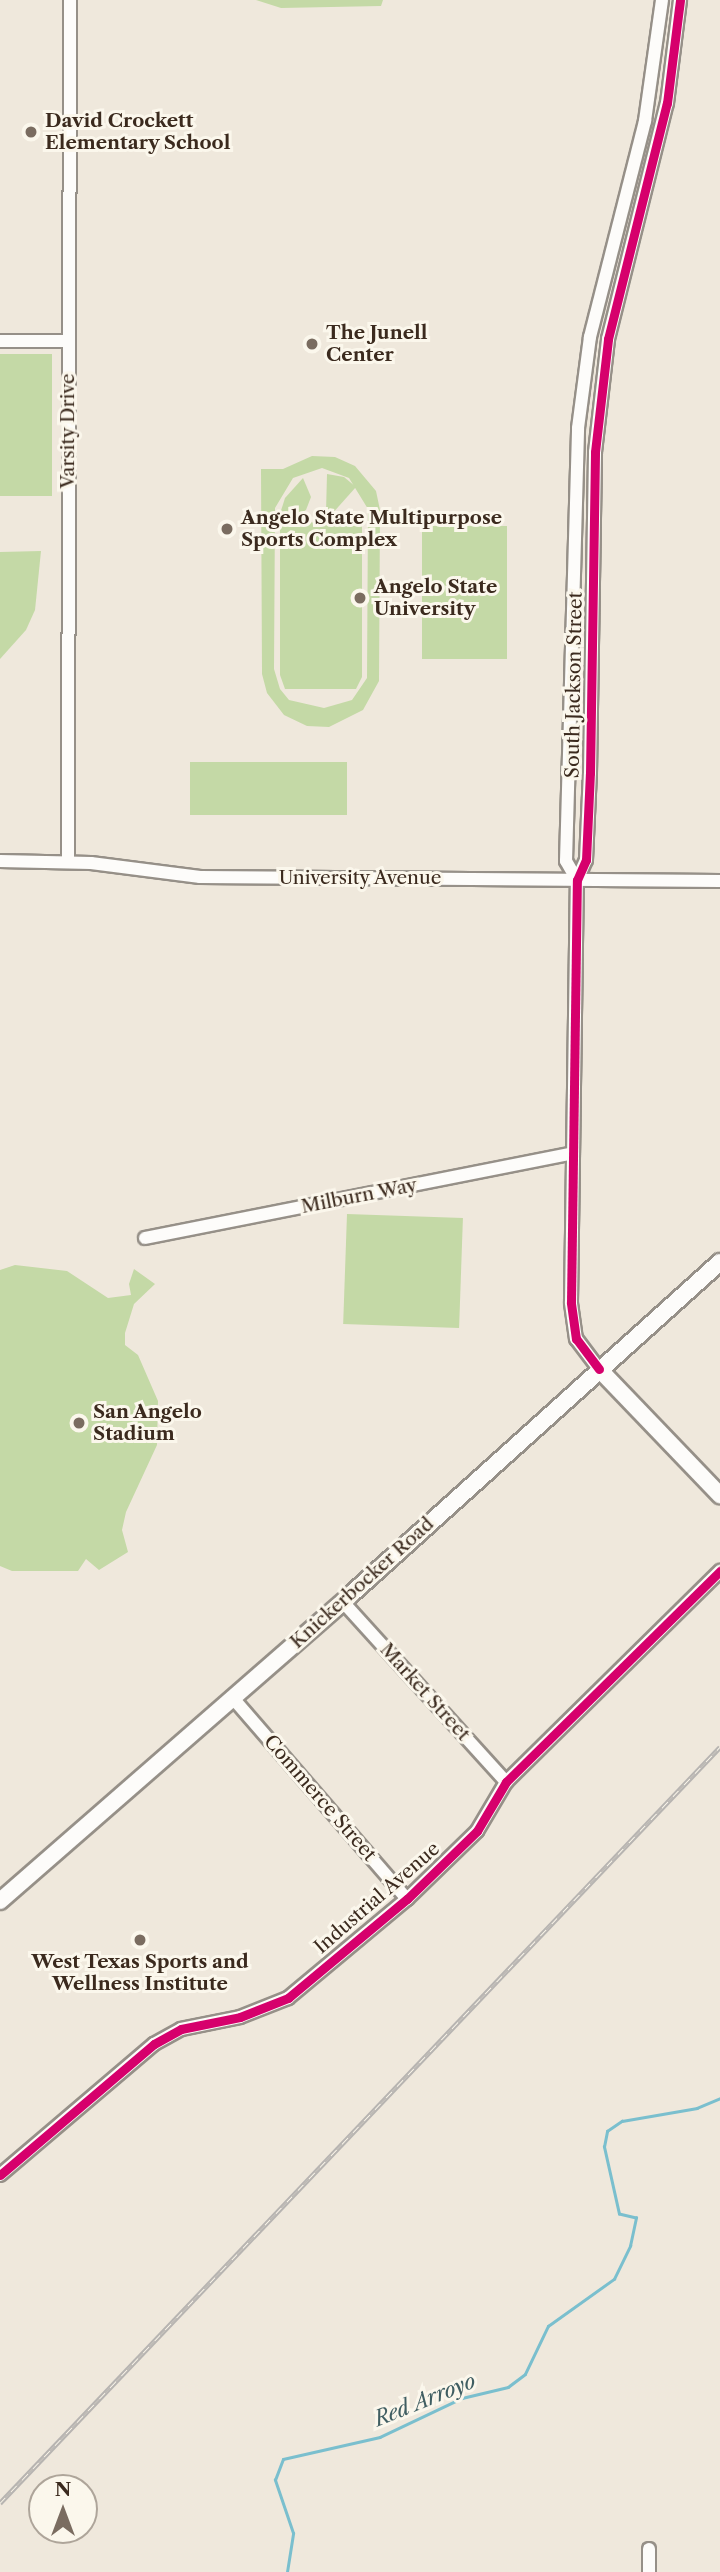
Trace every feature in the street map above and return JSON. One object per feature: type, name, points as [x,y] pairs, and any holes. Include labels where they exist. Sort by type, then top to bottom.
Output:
[{"type":"main road","name":"Knickerbocker Road","points":[[0,1900],[343,1602],[720,1262]]},
{"type":"main road","name":"South Jackson Street","points":[[599,1369],[720,1495]]},
{"type":"street","name":"Varsity Drive","points":[[68,862],[70,0]]},
{"type":"street","name":"South Jackson Street","points":[[577,880],[566,861],[578,428],[590,337],[645,121],[662,0]]},
{"type":"street","name":"South Jackson Street","points":[[599,1369],[576,1339],[573,1320],[573,1153],[577,880],[586,860],[590,773],[599,395],[608,339],[667,103],[680,0]]},
{"type":"street","points":[[0,341],[68,341]]},
{"type":"street","name":"University Avenue","points":[[0,861],[68,862],[200,877],[720,881]]},
{"type":"street","name":"Milburn Way","points":[[145,1238],[573,1153]]},
{"type":"street","name":"Industrial Avenue","points":[[0,2175],[154,2044],[181,2029],[240,2017],[288,1998],[407,1899],[477,1831],[506,1782],[720,1571]]},
{"type":"street","name":"Market Street","points":[[343,1602],[506,1782]]},
{"type":"street","name":"Commerce Street","points":[[232,1698],[407,1899]]},
{"type":"street","points":[[649,2549],[649,2572]]},
{"type":"green space","points":[[256,0],[383,0],[381,6],[281,8]]},
{"type":"green space","points":[[0,354],[52,354],[52,496],[0,496]]},
{"type":"green space","points":[[312,456],[335,457],[355,466],[376,491],[380,510],[379,681],[363,710],[329,727],[307,726],[284,715],[267,693],[262,674],[261,469],[283,469]],"holes":[[[322,468],[349,478],[368,509],[367,678],[352,700],[324,708],[289,700],[280,689],[274,669],[275,508],[293,478]]]},
{"type":"green space","points":[[327,474],[344,477],[356,487],[331,515],[326,513]]},
{"type":"green space","points":[[303,478],[311,497],[306,510],[293,518],[279,517],[285,498]]},
{"type":"green space","points":[[280,522],[362,523],[362,677],[356,689],[285,689],[280,675]]},
{"type":"green space","points":[[422,526],[507,526],[507,659],[422,659]]},
{"type":"green space","points":[[41,551],[35,610],[26,630],[0,659],[0,552]]},
{"type":"green space","points":[[190,762],[347,762],[347,815],[190,815]]},
{"type":"green space","points":[[347,1214],[463,1218],[459,1328],[343,1324]]},
{"type":"green space","name":"San Angelo Stadium","points":[[15,1265],[67,1271],[108,1298],[131,1295],[129,1284],[134,1269],[155,1284],[134,1304],[125,1333],[125,1345],[138,1355],[158,1401],[157,1445],[126,1512],[122,1530],[128,1552],[99,1570],[86,1559],[78,1571],[12,1571],[0,1566],[0,1270]]},
{"type":"waterway","name":"Red Arroyo","points":[[287,2572],[293,2533],[275,2480],[283,2459],[380,2437],[462,2398],[508,2387],[525,2374],[548,2326],[614,2279],[630,2246],[636,2218],[619,2214],[604,2147],[607,2131],[622,2121],[697,2108],[720,2098]]},
{"type":"railway","points":[[0,2503],[720,1747]]},
{"type":"cycle path","points":[[599,1369],[576,1339],[571,1302],[577,880],[586,860],[590,773],[595,452],[608,339],[667,103],[680,0]]},
{"type":"cycle path","points":[[0,2175],[154,2044],[181,2029],[240,2017],[288,1998],[407,1899],[477,1831],[506,1782],[720,1571]]},
{"type":"place","name":"David Crockett Elementary School","points":[[31,132]]},
{"type":"place","name":"The Junell Center","points":[[312,344]]},
{"type":"place","name":"Angelo State Multipurpose Sports Complex","points":[[227,529]]},
{"type":"place","name":"Angelo State University","points":[[360,598]]},
{"type":"place","name":"San Angelo Stadium","points":[[79,1423]]},
{"type":"place","name":"West Texas Sports and Wellness Institute","points":[[140,1940]]}]
